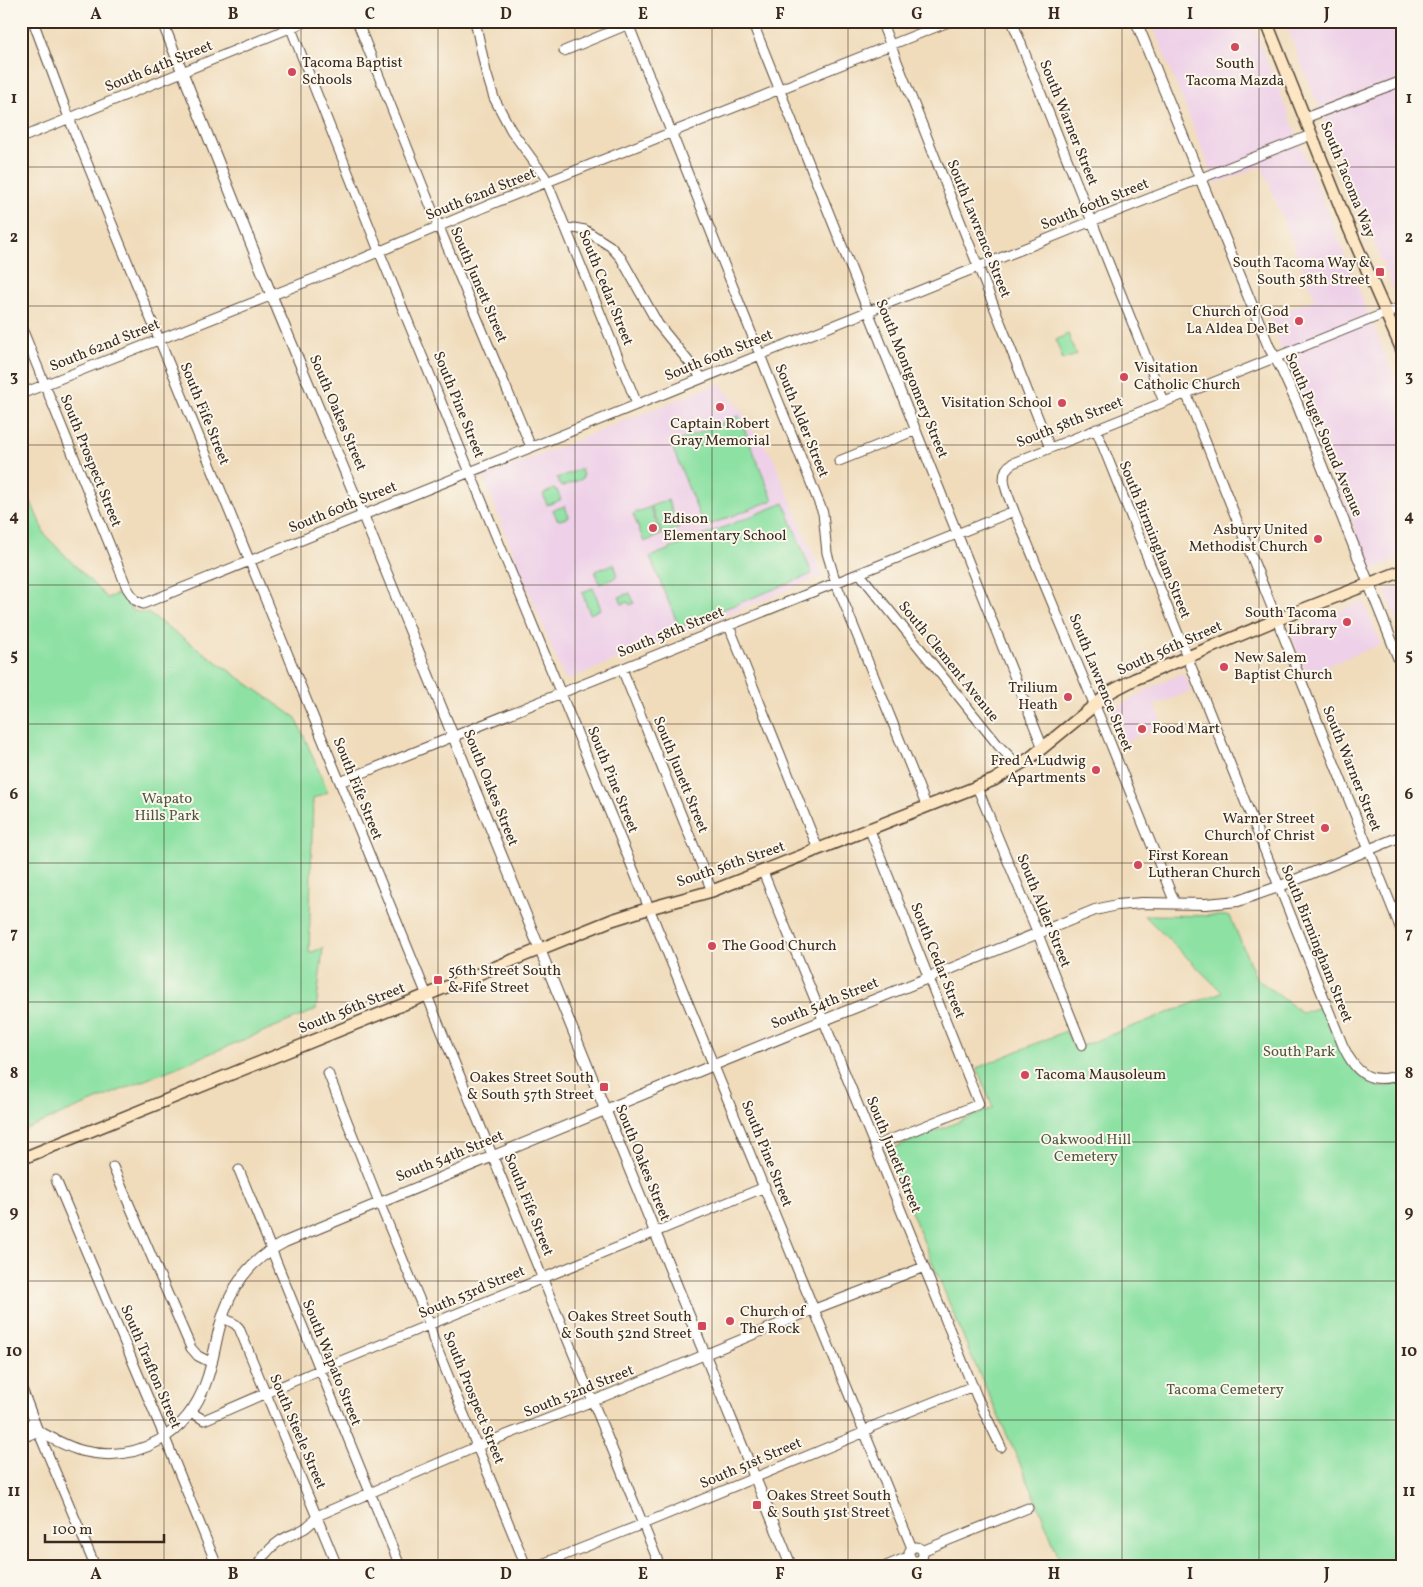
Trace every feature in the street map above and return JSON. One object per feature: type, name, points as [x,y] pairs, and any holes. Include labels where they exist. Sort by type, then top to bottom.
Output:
[{"type":"main road","name":"South Tacoma Way","points":[[1266,21],[1311,135],[1402,350]]},
{"type":"main road","name":"South 56th Street","points":[[21,1159],[606,923],[650,908],[712,891],[926,805],[977,787],[1016,767],[1123,685],[1276,620],[1402,571]]},
{"type":"street","name":"South Fife Street","points":[[32,21],[69,119],[660,1566]]},
{"type":"street","name":"South Oakes Street","points":[[162,21],[271,294],[363,515],[791,1566]]},
{"type":"street","name":"South 64th Street","points":[[21,138],[183,73],[289,25],[307,21]]},
{"type":"street","name":"South Junett Street","points":[[357,21],[439,227],[531,447]]},
{"type":"street","points":[[475,21],[486,72],[494,98],[511,130],[548,183]]},
{"type":"street","name":"South Montgomery Street","points":[[752,21],[1043,748]]},
{"type":"street","name":"South Lawrence Street","points":[[881,21],[1050,448]]},
{"type":"street","name":"South 62nd Street","points":[[21,394],[951,21]]},
{"type":"street","name":"South Warner Street","points":[[1012,21],[1164,402]]},
{"type":"street","name":"South Puget Sound Avenue","points":[[1136,21],[1274,358],[1281,368],[1292,393],[1402,667]]},
{"type":"street","points":[[564,51],[628,23]]},
{"type":"street","name":"South Alder Street","points":[[628,23],[823,513],[827,553],[836,582],[926,805]]},
{"type":"street","name":"South Pine Street","points":[[289,25],[379,251],[765,1186],[915,1557]]},
{"type":"street","points":[[1305,118],[1402,81]]},
{"type":"street","name":"South 60th Street","points":[[138,603],[149,602],[868,311],[1311,135]]},
{"type":"street","name":"South Cedar Street","points":[[548,183],[637,404]]},
{"type":"street","points":[[567,230],[574,228],[585,230],[610,246],[625,265],[658,324],[702,378]]},
{"type":"street","name":"South 58th Street","points":[[1004,472],[1013,463],[1402,307]]},
{"type":"street","name":"South Prospect Street","points":[[21,326],[127,588],[138,603]]},
{"type":"street","name":"South Warner Street","points":[[1186,393],[1402,932]]},
{"type":"street","name":"South Birmingham Street","points":[[1096,429],[1348,1058],[1357,1068],[1378,1080],[1402,1074]]},
{"type":"street","points":[[840,461],[916,430]]},
{"type":"street","name":"South Lawrence Street","points":[[1004,472],[1005,485],[1014,510],[1175,903]]},
{"type":"street","name":"South 58th Street","points":[[340,782],[1014,510]]},
{"type":"street","name":"South Clement Avenue","points":[[860,573],[998,745],[1010,756],[1016,767]]},
{"type":"street","points":[[729,626],[818,849]]},
{"type":"street","name":"South Junett Street","points":[[622,669],[712,891]]},
{"type":"street","name":"South Alder Street","points":[[977,787],[1082,1045]]},
{"type":"street","name":"South Cedar Street","points":[[869,828],[979,1104],[875,1146]]},
{"type":"street","name":"South 54th Street","points":[[38,1431],[81,1450],[110,1455],[140,1450],[165,1438],[191,1412],[202,1394],[212,1363],[222,1317],[232,1292],[253,1263],[271,1249],[379,1202],[714,1064],[1096,910],[1117,904],[1230,903],[1278,887],[1402,836]]},
{"type":"street","name":"South Junett Street","points":[[763,872],[973,1386],[1001,1447]]},
{"type":"street","name":"South Prospect Street","points":[[328,1073],[430,1325],[433,1339],[526,1566]]},
{"type":"street","points":[[113,1167],[191,1348],[198,1356],[212,1363]]},
{"type":"street","name":"South Wapato Street","points":[[239,1170],[369,1494],[400,1566]]},
{"type":"street","name":"South Trafton Street","points":[[56,1180],[165,1438],[216,1566]]},
{"type":"street","name":"South 53rd Street","points":[[191,1412],[204,1420],[319,1370],[765,1186]]},
{"type":"street","name":"South 52nd Street","points":[[259,1564],[269,1551],[282,1540],[303,1531],[311,1525],[317,1516],[478,1446],[593,1401],[815,1309],[924,1267]]},
{"type":"street","name":"South Steele Street","points":[[222,1317],[239,1328],[338,1566]]},
{"type":"street","points":[[21,1386],[95,1566]]},
{"type":"street","name":"South 51st Street","points":[[537,1566],[755,1478],[865,1432],[871,1427],[973,1386]]},
{"type":"street","points":[[21,1420],[38,1431]]},
{"type":"street","points":[[21,1438],[38,1431]]},
{"type":"street","points":[[886,1566],[922,1556],[922,1551],[1028,1508]]},
{"type":"shaded area","points":[[1151,21],[1251,21],[1402,397],[1402,557],[1371,570],[1269,317],[1315,299],[1262,166],[1216,184]]},
{"type":"shaded area","points":[[1284,21],[1402,21],[1402,311]]},
{"type":"shaded area","name":"Edison Elementary School","points":[[719,383],[741,409],[747,424],[772,455],[822,576],[569,679],[564,678],[484,480],[485,477]]},
{"type":"shaded area","points":[[1402,585],[1402,635],[1385,592]]},
{"type":"shaded area","points":[[1363,601],[1381,644],[1307,674],[1289,631]]},
{"type":"shaded area","points":[[1181,674],[1185,676],[1191,691],[1155,705],[1163,726],[1121,743],[1110,714],[1111,711],[1152,687]]},
{"type":"green space","points":[[1068,334],[1076,355],[1063,360],[1056,340]]},
{"type":"green space","points":[[739,416],[773,500],[704,527],[671,444]]},
{"type":"green space","points":[[581,469],[582,479],[561,487],[557,478]]},
{"type":"green space","name":"Wapato Hills Park","points":[[21,478],[45,535],[107,598],[120,593],[133,611],[149,614],[296,718],[328,792],[313,798],[309,953],[323,948],[316,1010],[21,1131]]},
{"type":"green space","points":[[554,489],[557,490],[561,500],[547,505],[543,494]]},
{"type":"green space","points":[[668,500],[679,528],[663,535],[651,506]]},
{"type":"green space","points":[[784,503],[812,574],[679,627],[650,557]]},
{"type":"green space","points":[[565,506],[569,517],[557,519],[553,510]]},
{"type":"green space","points":[[650,507],[661,535],[644,542],[633,514]]},
{"type":"green space","points":[[614,564],[617,573],[615,578],[600,584],[595,571]]},
{"type":"green space","points":[[593,588],[601,609],[590,614],[582,592]]},
{"type":"green space","points":[[630,593],[634,603],[630,605],[628,602],[622,604],[619,597]]},
{"type":"green space","points":[[1144,915],[1230,916],[1256,978],[1302,1013],[1322,1006],[1344,1057],[1358,1074],[1367,1081],[1379,1087],[1399,1082],[1402,1085],[1402,1566],[1062,1566],[1035,1497],[970,1353],[886,1151],[993,1108],[977,1068],[1066,1031],[1074,1049],[1222,992]]},
{"type":"place","name":"South Tacoma Mazda","points":[[1235,47]]},
{"type":"place","name":"Tacoma Baptist Schools","points":[[292,72]]},
{"type":"place","name":"South Tacoma Way & South 58th Street","points":[[1380,272]]},
{"type":"place","name":"Church of God La Aldea De Bet","points":[[1299,321]]},
{"type":"place","name":"Visitation Catholic Church","points":[[1124,377]]},
{"type":"place","name":"Visitation School","points":[[1062,403]]},
{"type":"place","name":"Captain Robert Gray Memorial","points":[[720,407]]},
{"type":"place","name":"Edison Elementary School","points":[[653,528]]},
{"type":"place","name":"Asbury United Methodist Church","points":[[1318,539]]},
{"type":"place","name":"South Tacoma Library","points":[[1347,622]]},
{"type":"place","name":"New Salem Baptist Church","points":[[1224,667]]},
{"type":"place","name":"Trilium Heath","points":[[1068,697]]},
{"type":"place","name":"Food Mart","points":[[1142,729]]},
{"type":"place","name":"Fred A Ludwig Apartments","points":[[1096,770]]},
{"type":"place","name":"Warner Street Church of Christ","points":[[1325,828]]},
{"type":"place","name":"First Korean Lutheran Church","points":[[1138,865]]},
{"type":"place","name":"The Good Church","points":[[712,946]]},
{"type":"place","name":"56th Street South & Fife Street","points":[[438,980]]},
{"type":"place","name":"Tacoma Mausoleum","points":[[1025,1075]]},
{"type":"place","name":"Oakes Street South & South 57th Street","points":[[604,1087]]},
{"type":"place","name":"Church of The Rock","points":[[730,1321]]},
{"type":"place","name":"Oakes Street South & South 52nd Street","points":[[702,1326]]},
{"type":"place","name":"Oakes Street South & South 51st Street","points":[[757,1505]]},
{"type":"park label","name":"South Park","points":[[1299,1052]]},
{"type":"park label","name":"Oakwood Hill Cemetery","points":[[1086,1148]]},
{"type":"park label","name":"Tacoma Cemetery","points":[[1225,1390]]}]
